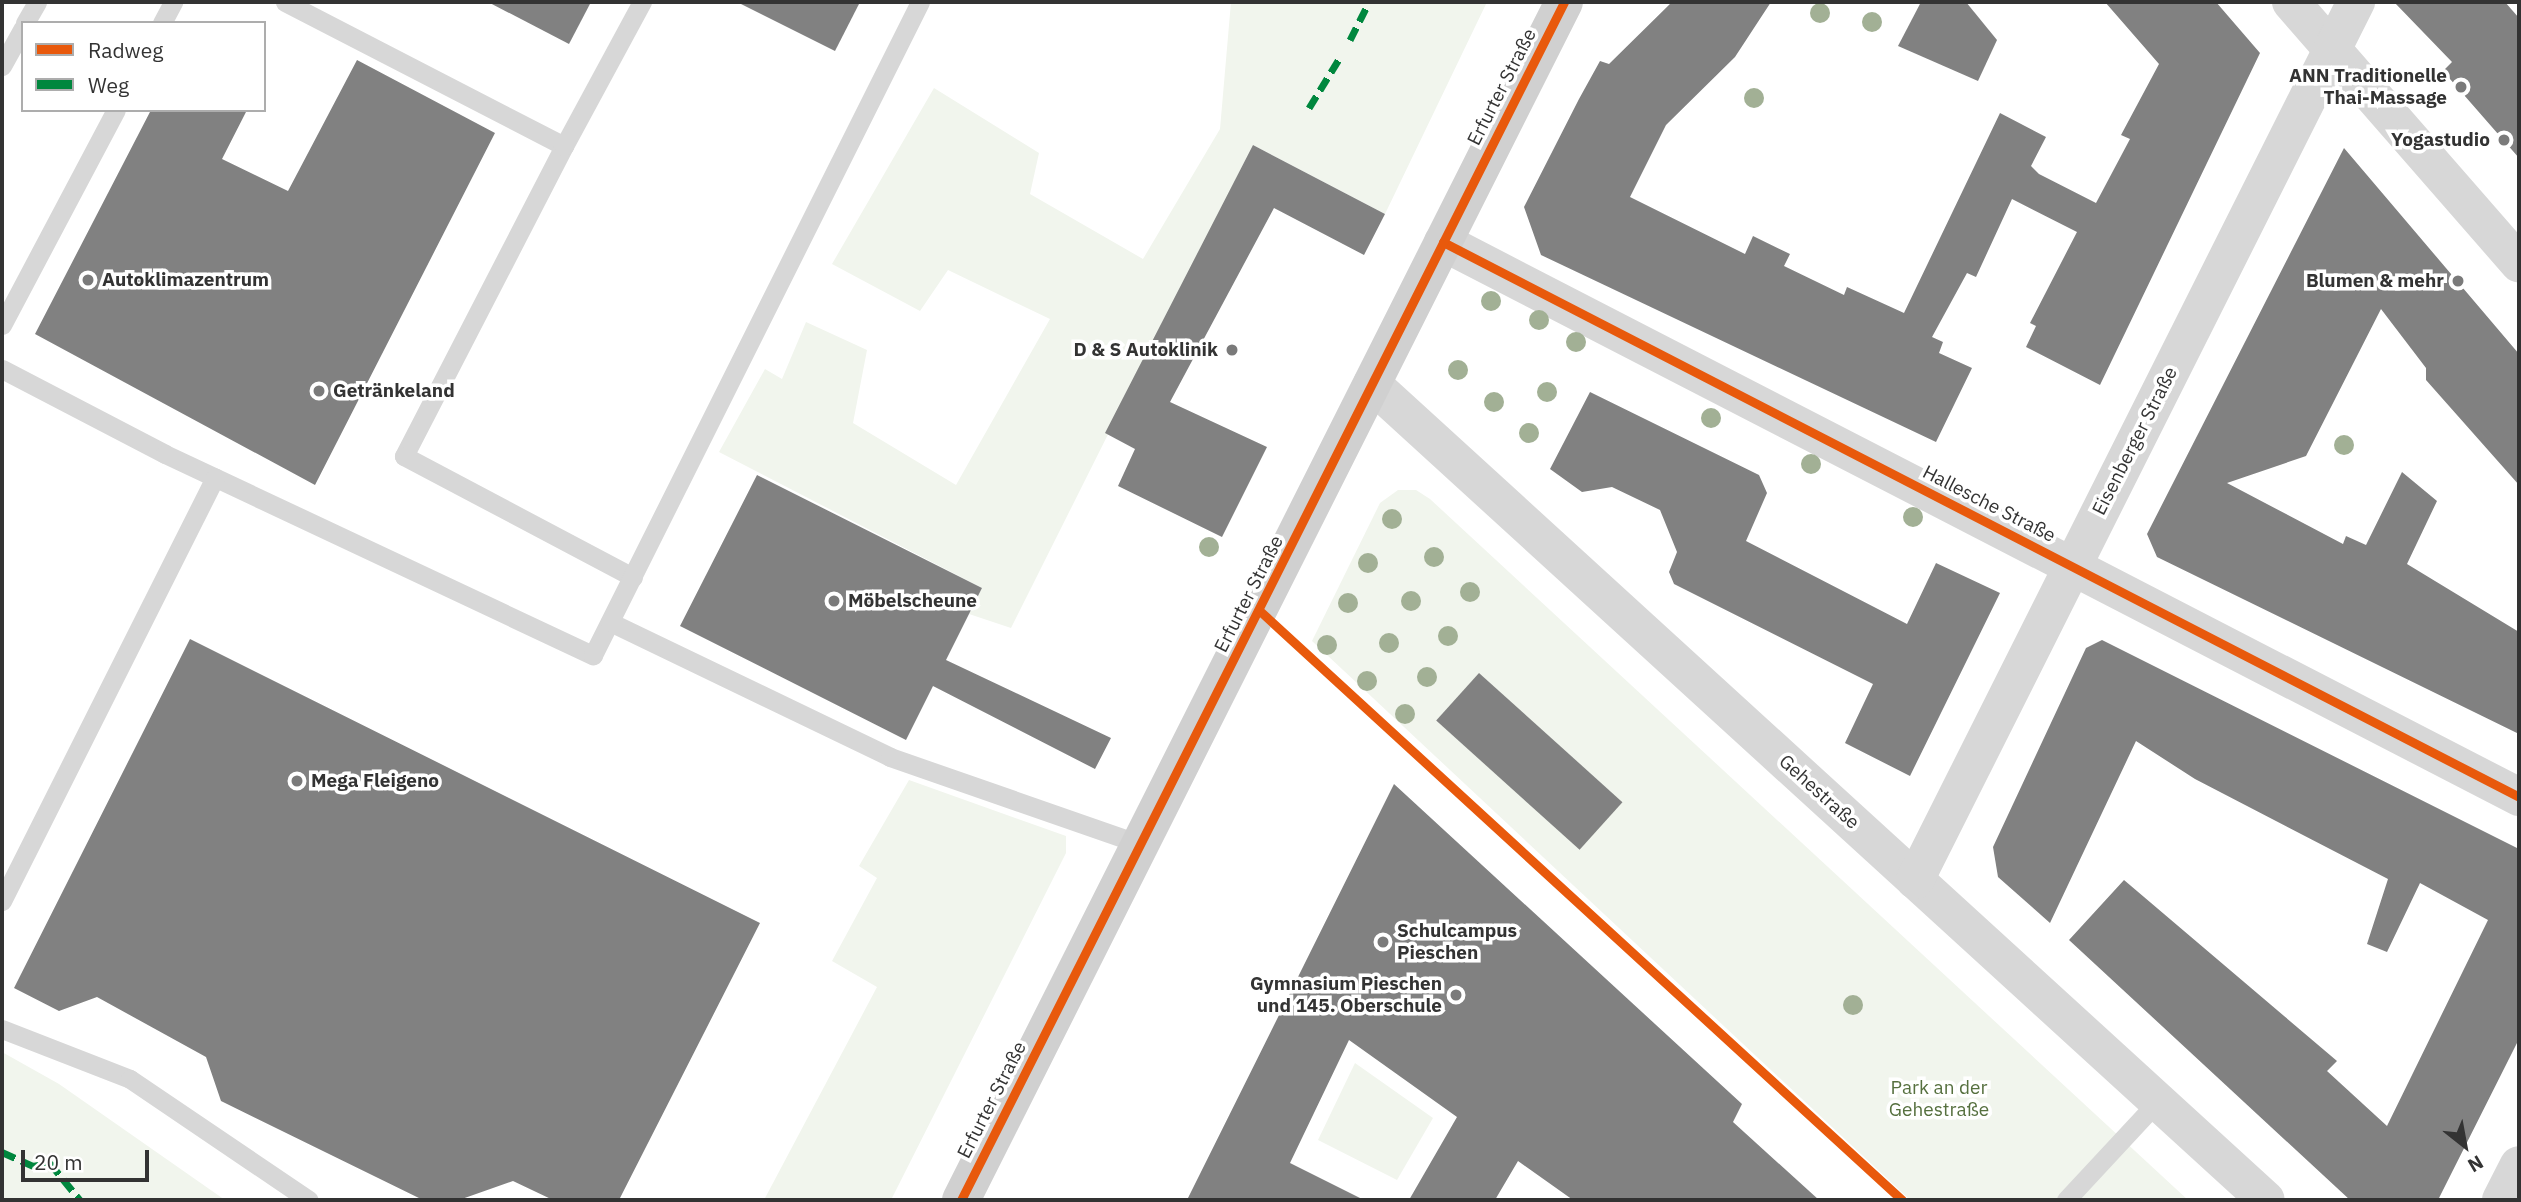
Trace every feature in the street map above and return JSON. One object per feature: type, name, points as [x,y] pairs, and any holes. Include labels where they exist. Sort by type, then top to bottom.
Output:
[{"type":"street","name":"Erfurter Straße","points":[[961,1200],[1564,2]]},
{"type":"street","points":[[2291,2],[2519,263]]},
{"type":"street","name":"Eisenberger Straße","points":[[1915,880],[2356,2]]},
{"type":"street","name":"Hallesche Straße","points":[[1443,242],[2519,797]]},
{"type":"street","name":"Gehestraße","points":[[1372,384],[2266,1200]]},
{"type":"street","points":[[2501,1200],[2519,1165]]},
{"type":"lane","points":[[26,21],[37,2]]},
{"type":"lane","points":[[163,21],[173,2]]},
{"type":"lane","points":[[285,2],[564,146]]},
{"type":"lane","points":[[633,577],[404,456],[564,146],[642,2]]},
{"type":"lane","points":[[2,369],[215,478],[593,655],[920,2]]},
{"type":"lane","points":[[2,66],[21,32]]},
{"type":"lane","points":[[2,326],[115,112]]},
{"type":"lane","points":[[2,901],[215,478]]},
{"type":"lane","points":[[610,622],[890,757],[1140,844]]},
{"type":"lane","points":[[2,1029],[130,1079],[309,1200]]},
{"type":"lane","points":[[2066,1200],[2158,1101]]},
{"type":"green space","points":[[1231,2],[1487,2],[1385,214],[1253,145],[1011,628],[969,614],[982,588],[719,452],[765,369],[782,379],[806,322],[867,350],[853,423],[956,485],[1050,319],[948,270],[920,311],[832,264],[934,88],[1039,153],[1030,194],[1143,259],[1220,129]]},
{"type":"green space","name":"Park an der Gehestraße","points":[[1398,490],[1416,490],[1430,499],[2188,1200],[1910,1200],[1312,641],[1380,503]]},
{"type":"green space","points":[[909,780],[1066,836],[1066,853],[891,1200],[764,1200],[877,987],[832,961],[877,878],[859,866]]},
{"type":"green space","points":[[2,1052],[59,1084],[225,1200],[2,1200]]},
{"type":"green space","points":[[1355,1063],[1433,1118],[1397,1180],[1318,1140]]},
{"type":"building","points":[[488,2],[591,2],[569,44]]},
{"type":"building","points":[[737,2],[860,2],[835,51]]},
{"type":"building","points":[[1672,2],[1771,2],[1735,57],[1666,125],[1630,197],[1745,254],[1753,236],[1790,254],[1784,266],[1844,295],[1847,287],[1904,313],[2000,113],[2046,137],[2031,166],[2039,174],[2096,203],[2130,139],[2121,135],[2159,64],[2105,2],[2216,2],[2260,53],[2100,385],[2026,347],[2036,326],[2030,323],[2077,232],[2012,199],[1976,277],[1967,273],[1932,337],[1943,342],[1939,353],[1972,368],[1936,442],[1541,255],[1524,207],[1579,99],[1600,61],[1609,64]]},
{"type":"building","points":[[1921,2],[1966,2],[1997,40],[1978,81],[1898,46]]},
{"type":"building","points":[[2394,2],[2505,2],[2519,18],[2519,158],[2443,71],[2452,62]]},
{"type":"building","points":[[357,60],[495,133],[315,485],[35,334],[150,112],[246,112],[222,159],[288,191]]},
{"type":"building","points":[[1253,145],[1385,214],[1364,255],[1274,208],[1170,402],[1267,447],[1222,537],[1118,486],[1135,449],[1105,433]]},
{"type":"building","points":[[2344,148],[2519,354],[2519,485],[2426,380],[2426,368],[2381,309],[2306,456],[2227,483],[2343,544],[2346,536],[2366,545],[2402,472],[2437,501],[2407,564],[2519,632],[2519,734],[2157,557],[2147,534]]},
{"type":"building","points":[[1590,392],[1759,475],[1767,493],[1746,541],[1907,624],[1936,563],[2000,593],[1910,776],[1845,743],[1873,684],[1674,584],[1669,572],[1677,552],[1660,510],[1612,487],[1582,492],[1550,469]]},
{"type":"building","name":"Möbelscheune","points":[[757,475],[982,588],[946,660],[1111,738],[1095,769],[933,686],[906,740],[680,626]]},
{"type":"building","name":"Mega Fleigeno","points":[[190,639],[760,923],[619,1200],[553,1200],[513,1181],[459,1200],[423,1200],[221,1101],[206,1057],[97,997],[59,1011],[14,988]]},
{"type":"building","points":[[2102,640],[2519,849],[2519,1039],[2438,1200],[2350,1200],[2069,940],[2124,880],[2337,1061],[2327,1071],[2387,1126],[2488,920],[2420,883],[2387,952],[2367,944],[2388,879],[2195,779],[2136,741],[2050,923],[1998,877],[1993,847],[2086,648]]},
{"type":"building","points":[[1479,673],[1622,802],[1580,850],[1436,721]]},
{"type":"building","name":"Gymnasium Pieschen und 145. Oberschule","points":[[1394,784],[1742,1104],[1733,1122],[1819,1200],[1573,1200],[1518,1161],[1495,1200],[1409,1200],[1457,1117],[1349,1040],[1290,1163],[1364,1200],[1187,1200]]},
{"type":"marked path","points":[[1350,40],[1369,2]]},
{"type":"marked path","points":[[1309,108],[1339,59]]},
{"type":"marked path","points":[[2,1152],[33,1166],[50,1163],[80,1200]]},
{"type":"cycle path","points":[[961,1200],[1564,2]]},
{"type":"cycle path","points":[[1443,242],[2519,797]]},
{"type":"cycle path","points":[[1261,612],[1902,1200]]},
{"type":"place","name":"ANN Traditionelle Thai-Massage","points":[[2461,87]]},
{"type":"place","name":"Yogastudio","points":[[2504,140]]},
{"type":"place","name":"Autoklimazentrum","points":[[88,280]]},
{"type":"place","name":"Blumen & mehr","points":[[2458,281]]},
{"type":"place","name":"D & S Autoklinik","points":[[1232,350]]},
{"type":"place","name":"Getränkeland","points":[[319,391]]},
{"type":"place","name":"Möbelscheune","points":[[834,601]]},
{"type":"place","name":"Mega Fleigeno","points":[[297,781]]},
{"type":"place","name":"Schulcampus Pieschen","points":[[1383,942]]},
{"type":"place","name":"Gymnasium Pieschen und 145. Oberschule","points":[[1456,995]]}]
